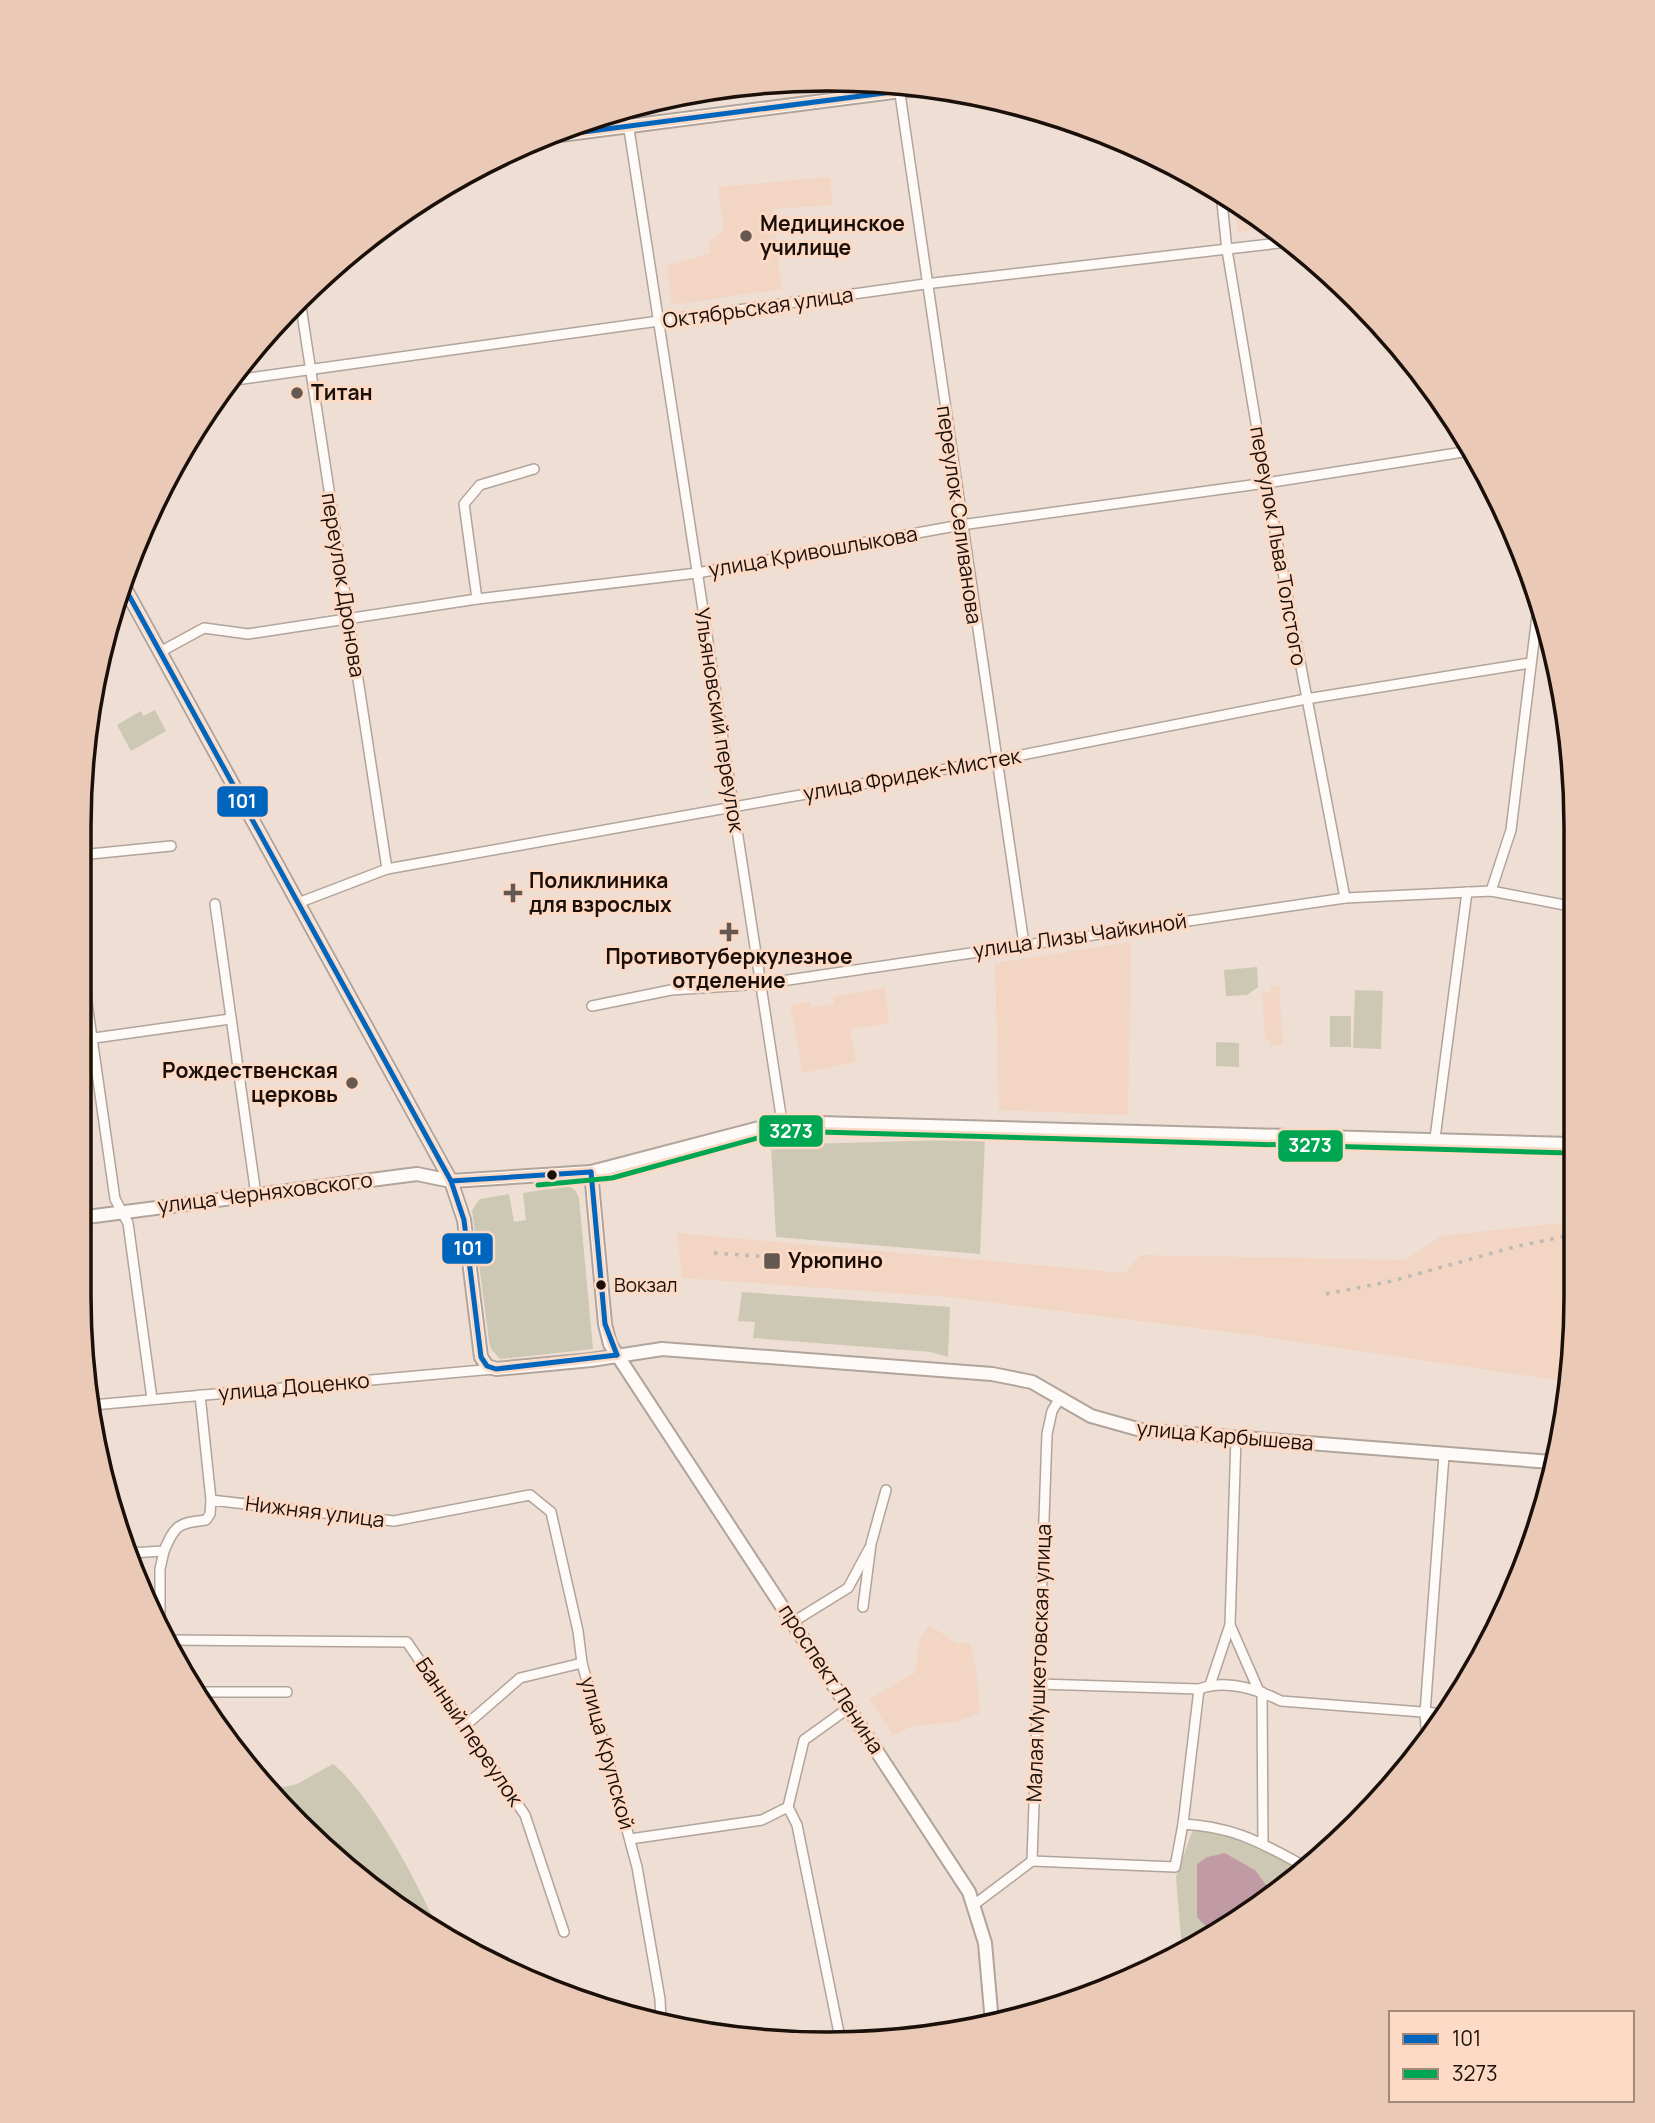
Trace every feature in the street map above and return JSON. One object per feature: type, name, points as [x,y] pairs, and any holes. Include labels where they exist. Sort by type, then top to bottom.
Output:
[{"type":"main road","points":[[587,131],[871,93]]},
{"type":"main road","points":[[129,595],[451,1181],[464,1220],[481,1357],[487,1366],[496,1369]]},
{"type":"main road","name":"улица Черняховского","points":[[91,1216],[418,1174],[451,1181],[590,1172],[782,1122],[1435,1138],[1564,1144]]},
{"type":"main road","name":"проспект Ленина","points":[[590,1172],[605,1324],[617,1355],[958,1872],[975,1904],[985,1942],[991,2013]]},
{"type":"main road","name":"улица Карбышева","points":[[496,1369],[662,1349],[992,1374],[1032,1382],[1091,1416],[1121,1427],[1545,1462]]},
{"type":"street","name":"переулок Селиванова","points":[[900,95],[925,284],[1024,944]]},
{"type":"street","name":"Ульяновский переулок","points":[[628,119],[782,1122]]},
{"type":"street","name":"переулок Льва Толстого","points":[[1222,206],[1227,250],[1266,483],[1345,898]]},
{"type":"street","name":"Октябрьская улица","points":[[243,379],[925,284],[1277,243]]},
{"type":"street","name":"переулок Дронова","points":[[302,313],[387,869]]},
{"type":"street","name":"улица Кривошлыкова","points":[[160,652],[204,628],[248,634],[477,599],[696,573],[961,525],[1266,483],[1461,452]]},
{"type":"street","points":[[477,599],[464,504],[480,485],[534,469]]},
{"type":"street","points":[[1491,891],[1511,830],[1530,663],[1537,630]]},
{"type":"street","name":"улица Фридек-Мистек","points":[[298,903],[387,869],[996,760],[1306,699],[1530,663]]},
{"type":"street","points":[[91,854],[171,846]]},
{"type":"street","name":"улица Лизы Чайкиной","points":[[592,1006],[671,990],[761,984],[1345,898],[1491,891],[1564,905]]},
{"type":"street","points":[[1435,1138],[1467,892]]},
{"type":"street","points":[[215,904],[256,1195]]},
{"type":"street","points":[[93,1038],[230,1019]]},
{"type":"street","points":[[91,1025],[115,1199],[128,1223],[152,1399]]},
{"type":"street","name":"улица Доценко","points":[[99,1404],[496,1369]]},
{"type":"street","points":[[160,1606],[160,1569],[164,1551],[176,1528],[183,1522],[206,1520],[210,1514],[211,1500],[200,1395]]},
{"type":"street","name":"Малая Мушкетовская улица","points":[[1032,1861],[1047,1434],[1052,1411],[1060,1398]]},
{"type":"street","points":[[1210,1685],[1230,1625],[1236,1438]]},
{"type":"street","points":[[1426,1724],[1444,1455]]},
{"type":"street","points":[[863,1607],[871,1544],[886,1490]]},
{"type":"street","name":"Нижняя улица","points":[[211,1500],[394,1521],[530,1495]]},
{"type":"street","name":"улица Крупской","points":[[530,1495],[551,1512],[578,1631],[582,1663],[630,1839],[661,2013]]},
{"type":"street","points":[[793,1622],[848,1588],[871,1544]]},
{"type":"street","points":[[138,1553],[164,1551]]},
{"type":"street","points":[[1230,1625],[1260,1690],[1262,1844]]},
{"type":"street","name":"Банный переулок","points":[[177,1640],[407,1642],[525,1815],[564,1932]]},
{"type":"street","points":[[466,1725],[520,1678],[582,1663]]},
{"type":"street","points":[[1039,1684],[1199,1689],[1210,1685],[1260,1690],[1281,1701],[1434,1713]]},
{"type":"street","points":[[975,1904],[1032,1861],[1175,1867],[1183,1824],[1199,1689]]},
{"type":"street","points":[[207,1692],[287,1692]]},
{"type":"street","points":[[839,2032],[797,1825],[788,1807],[804,1740],[850,1707]]},
{"type":"street","points":[[630,1839],[762,1820],[788,1807]]},
{"type":"street","points":[[1183,1824],[1214,1826],[1242,1833],[1297,1862]]},
{"type":"shaded area","name":"Медицинское училище","points":[[830,177],[833,205],[772,209],[782,289],[672,305],[667,266],[710,253],[709,243],[724,229],[718,187]]},
{"type":"shaded area","points":[[1235,214],[1257,229],[1238,232]]},
{"type":"shaded area","points":[[155,710],[166,731],[131,751],[117,725],[141,711],[143,716]]},
{"type":"shaded area","points":[[1131,942],[1128,1115],[999,1110],[995,963]]},
{"type":"shaded area","points":[[1257,967],[1258,987],[1247,995],[1226,996],[1224,970]]},
{"type":"shaded area","points":[[1270,986],[1279,986],[1283,1045],[1270,1046],[1270,1040],[1265,1040],[1262,993],[1271,992]]},
{"type":"shaded area","points":[[885,988],[889,1023],[850,1029],[856,1062],[803,1073],[790,1006],[810,1001],[811,1007],[834,1004],[833,997]]},
{"type":"shaded area","points":[[1355,990],[1383,991],[1381,1049],[1353,1048]]},
{"type":"shaded area","points":[[1330,1016],[1351,1016],[1351,1047],[1330,1047]]},
{"type":"shaded area","points":[[1216,1042],[1239,1043],[1239,1067],[1216,1066]]},
{"type":"shaded area","points":[[985,1139],[980,1254],[776,1237],[771,1145]]},
{"type":"shaded area","points":[[568,1186],[575,1190],[579,1198],[593,1349],[500,1359],[491,1349],[489,1341],[472,1210],[480,1199],[509,1194],[514,1222],[526,1220],[523,1193]]},
{"type":"shaded area","name":"Урюпино","points":[[1564,1223],[1564,1296],[1559,1380],[1252,1335],[949,1297],[682,1278],[677,1233],[1125,1273],[1140,1255],[1405,1260],[1441,1236]]},
{"type":"shaded area","points":[[742,1292],[950,1307],[948,1357],[931,1352],[753,1338],[755,1322],[738,1321]]},
{"type":"shaded area","points":[[929,1625],[956,1643],[970,1643],[976,1669],[980,1713],[955,1722],[913,1726],[893,1735],[869,1699],[915,1673],[919,1642]]},
{"type":"shaded area","points":[[333,1764],[364,1798],[394,1843],[432,1917],[379,1880],[342,1849],[280,1788],[297,1784]]},
{"type":"shaded area","points":[[1193,1829],[1236,1837],[1293,1865],[1267,1886],[1255,1870],[1225,1853],[1207,1857],[1197,1864],[1197,1916],[1206,1927],[1181,1941],[1176,1877]]},
{"type":"shaded area","points":[[1225,1853],[1255,1870],[1267,1886],[1206,1927],[1197,1917],[1197,1864],[1207,1857]]},
{"type":"railway","points":[[1326,1294],[1392,1281],[1514,1247],[1564,1236]]},
{"type":"railway","points":[[714,1253],[772,1257]]},
{"type":"transit line","name":"101","points":[[587,132],[881,93]]},
{"type":"transit line","name":"101","points":[[129,595],[451,1181],[464,1220],[481,1357],[487,1366],[496,1369],[617,1355]]},
{"type":"transit line","name":"3273","points":[[538,1185],[612,1178],[783,1131],[1564,1153]]},
{"type":"transit line","name":"101","points":[[591,1172],[605,1324],[617,1355]]},
{"type":"transit line","name":"101","points":[[451,1181],[591,1172]]},
{"type":"place","name":"Медицинское училище","points":[[746,236]]},
{"type":"place","name":"Титан","points":[[297,393]]},
{"type":"place","name":"Поликлиника для взрослых","points":[[513,893]]},
{"type":"place","name":"Противотуберкулезное отделение","points":[[729,932]]},
{"type":"place","name":"Рождественская церковь","points":[[352,1083]]},
{"type":"place","name":"Урюпино","points":[[772,1261]]},
{"type":"place","name":"Вокзал","points":[[601,1285]]}]
